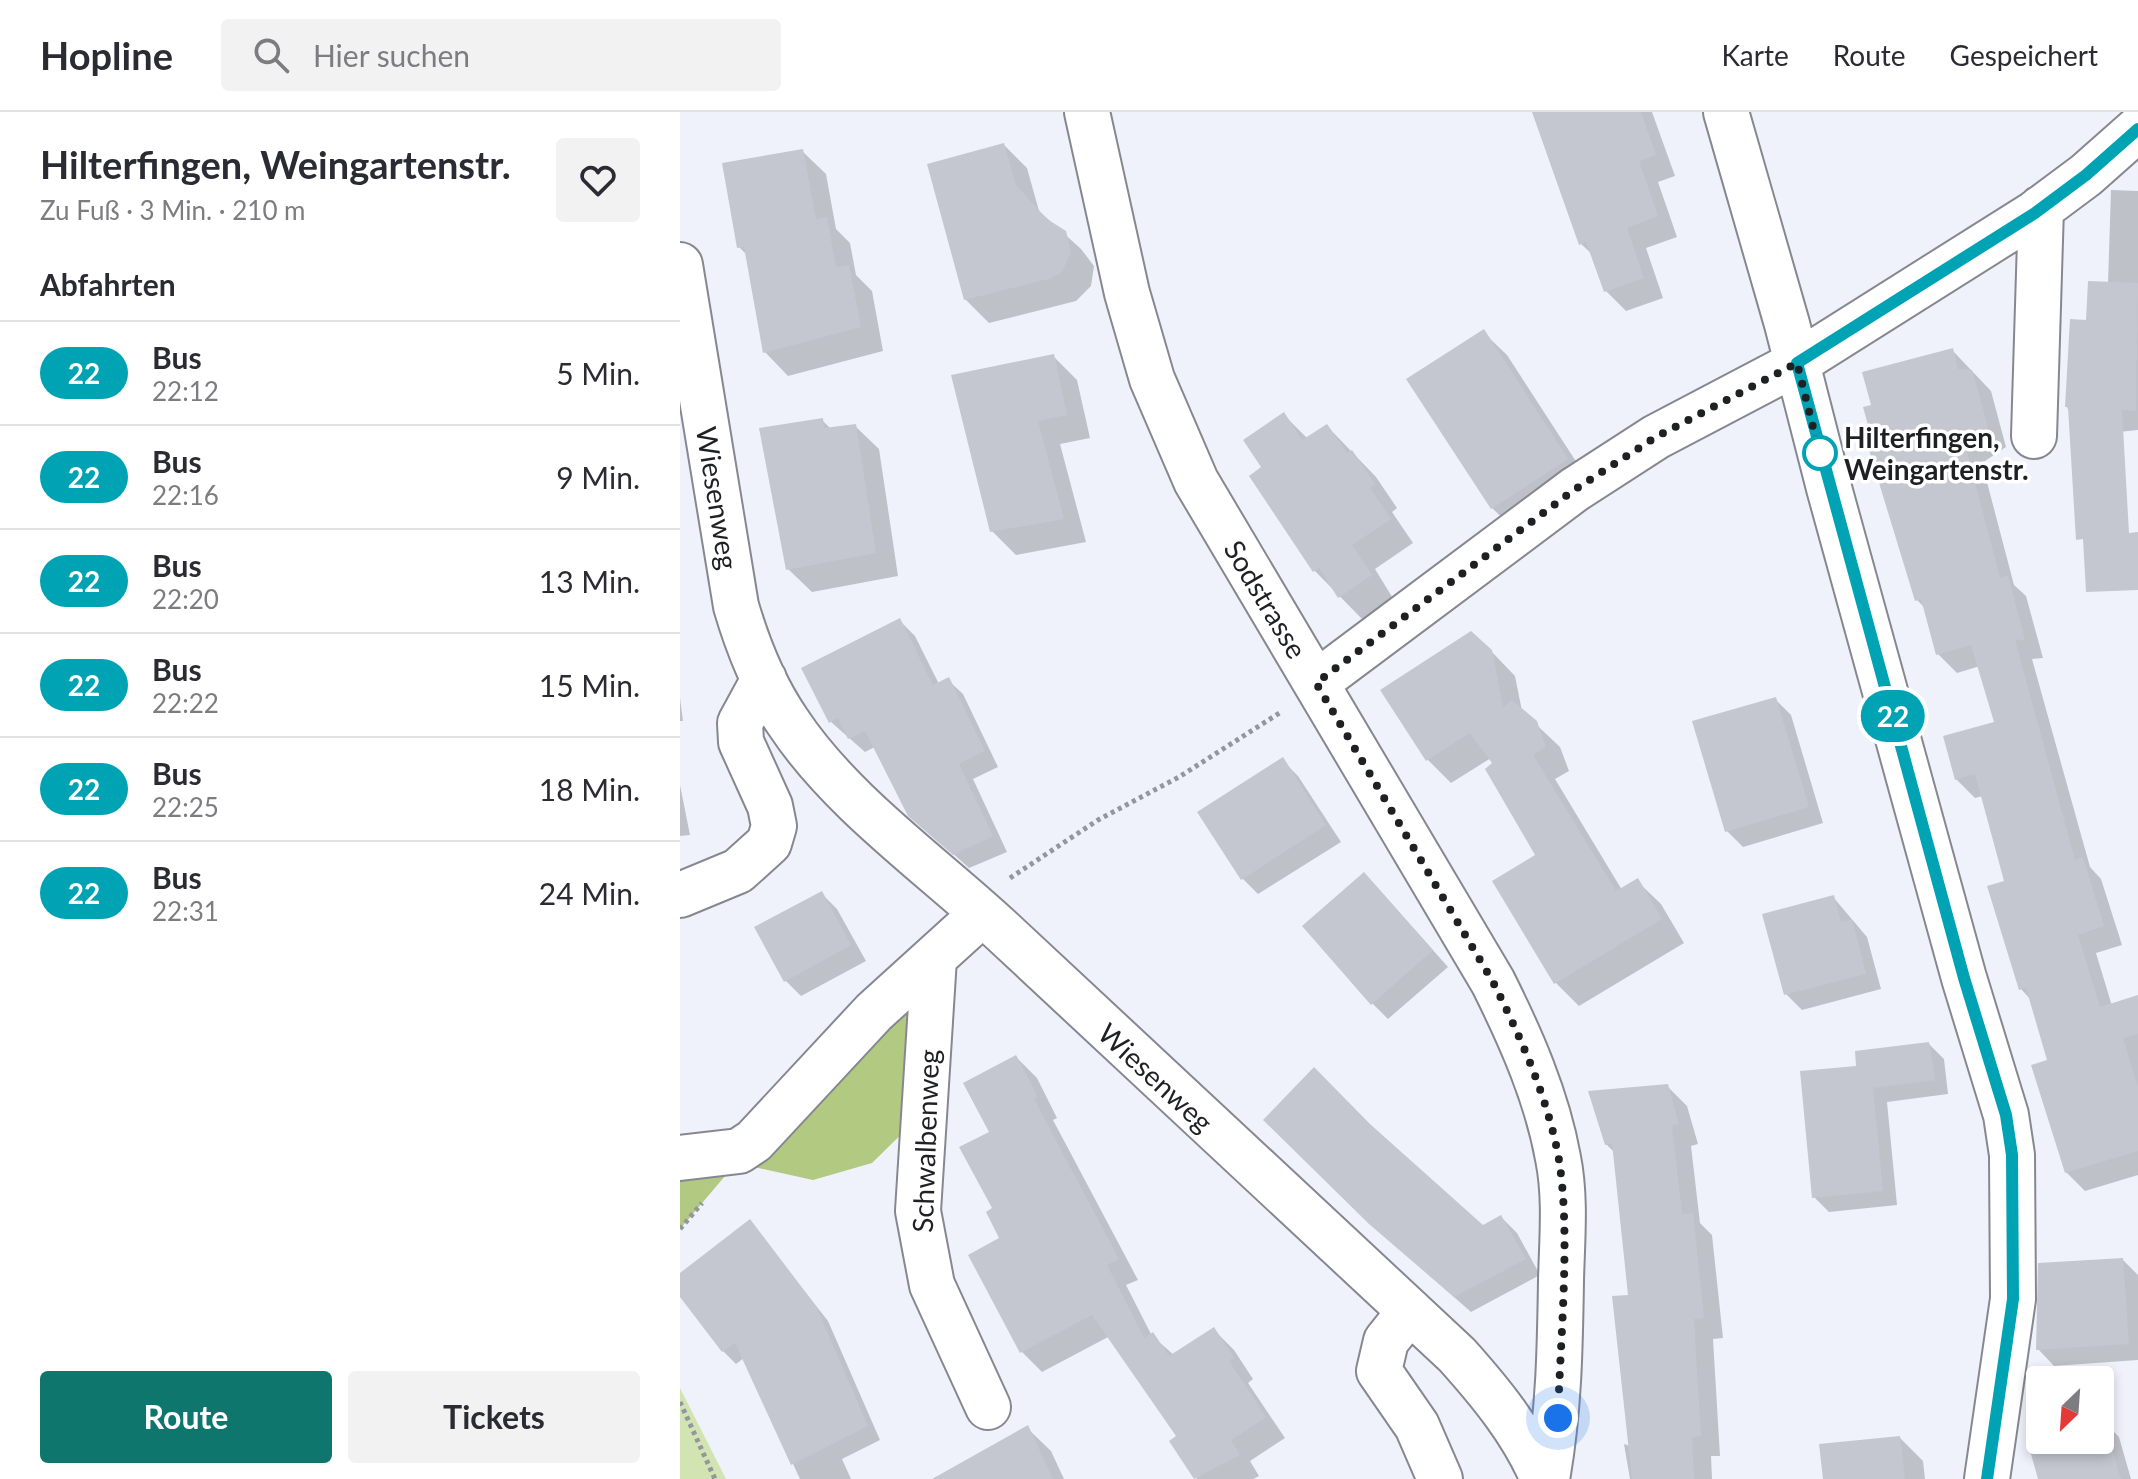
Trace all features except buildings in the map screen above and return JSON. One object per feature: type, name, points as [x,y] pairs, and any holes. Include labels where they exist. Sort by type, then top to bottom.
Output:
[{"type":"street","name":"Sodstrasse","points":[[1087,112],[1127,293],[1162,405],[1196,481],[1493,982],[1515,1027],[1550,1119],[1559,1162],[1563,1229],[1558,1418],[1545,1479]]},
{"type":"street","points":[[1726,112],[1964,978],[2006,1115],[2012,1155],[2013,1299],[1987,1479]]},
{"type":"street","points":[[1317,685],[1586,483],[1656,437],[1797,363],[2041,208],[2086,175],[2138,129]]},
{"type":"street","points":[[2034,436],[2041,208]]},
{"type":"street","name":"Wiesenweg","points":[[680,265],[736,606],[748,646],[764,679],[804,745],[875,819],[982,914],[1457,1355],[1495,1398],[1545,1479]]},
{"type":"street","points":[[680,895],[738,871],[759,856],[769,843],[774,826],[770,806],[741,742],[740,723],[764,679]]},
{"type":"street","points":[[680,1158],[739,1151],[754,1141],[874,1012],[982,914]]},
{"type":"street","name":"Schwalbenweg","points":[[934,958],[918,1174],[923,1250],[932,1285],[988,1407]]},
{"type":"street","points":[[1410,1311],[1386,1341],[1379,1371],[1417,1426],[1440,1479]]},
{"type":"path","points":[[1012,876],[1098,820],[1179,777],[1317,685]]},
{"type":"path","points":[[680,1402],[715,1479]]},
{"type":"green space","points":[[934,958],[923,1113],[872,1163],[813,1180],[754,1167],[731,1169],[680,1229],[680,1158],[739,1151]]},
{"type":"green space","points":[[680,1388],[726,1479],[680,1479]]},
{"type":"bus line","name":"22","points":[[1987,1479],[2013,1299],[2012,1155],[2006,1115],[1964,978],[1797,363],[2035,213],[2086,175],[2138,129]]},
{"type":"place","name":"Hilterfingen, Weingartenstr.","points":[[1820,453]]},
{"type":"route","points":[[1558,1418],[1563,1229],[1559,1162],[1550,1119],[1515,1027],[1493,982],[1316,683],[1469,572],[1574,490],[1656,437],[1797,363],[1822,463],[1820,453]]}]
